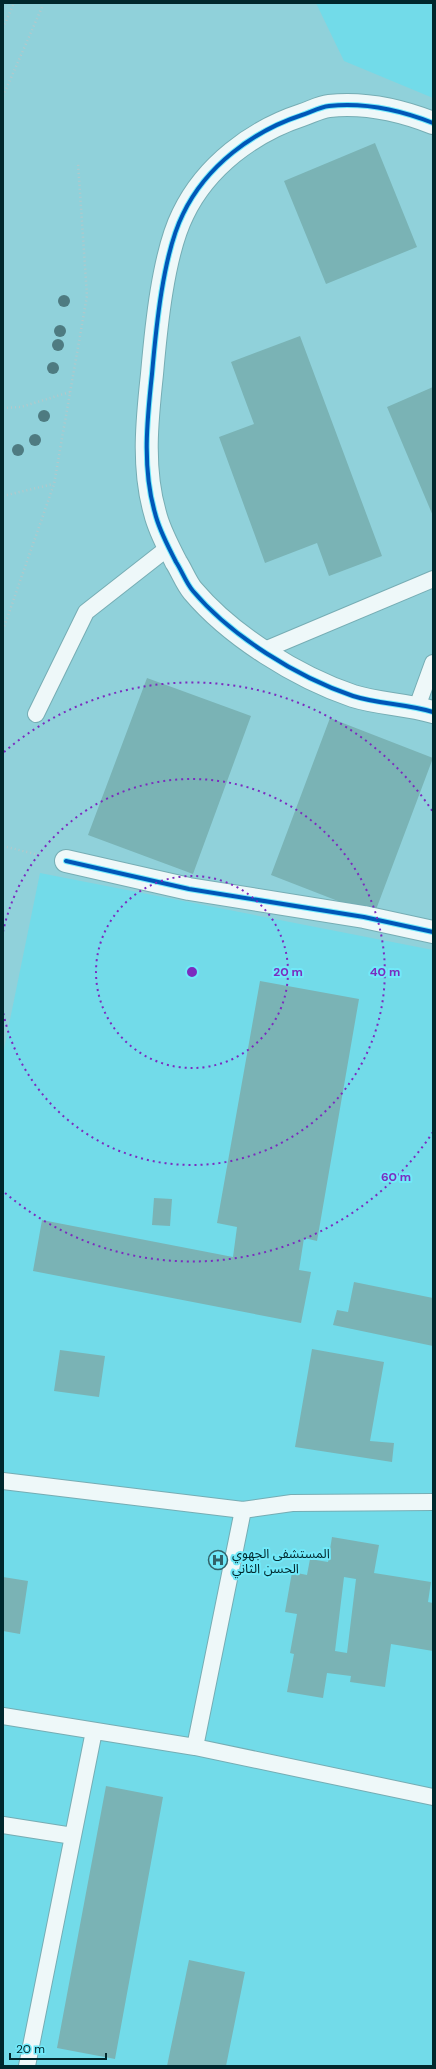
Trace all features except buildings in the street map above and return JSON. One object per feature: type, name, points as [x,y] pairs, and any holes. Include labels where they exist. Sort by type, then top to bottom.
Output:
[{"type":"street","points":[[425,709],[354,696],[311,678],[262,651],[217,615],[191,589],[169,547],[155,514],[148,476],[148,419],[154,349],[164,280],[174,235],[183,213],[195,193],[219,164],[244,143],[282,121],[327,106],[359,105],[391,109],[433,123]]},
{"type":"street","points":[[66,861],[189,889],[364,918],[433,932]]},
{"type":"lane","points":[[36,714],[86,612],[169,547]]},
{"type":"lane","points":[[262,651],[433,579]]},
{"type":"lane","points":[[425,709],[433,663]]},
{"type":"lane","points":[[3,1481],[243,1510],[292,1503],[433,1502]]},
{"type":"lane","points":[[194,1747],[243,1510]]},
{"type":"lane","points":[[3,1716],[194,1747],[433,1797]]},
{"type":"lane","points":[[27,2066],[94,1731]]},
{"type":"lane","points":[[3,1825],[73,1836]]},
{"type":"path","points":[[3,28],[14,3]]},
{"type":"path","points":[[3,96],[43,5]]},
{"type":"path","points":[[3,630],[54,484],[86,296],[78,163]]},
{"type":"path","points":[[3,408],[21,407],[70,392]]},
{"type":"path","points":[[3,496],[54,484]]},
{"type":"path","points":[[3,846],[66,861]]},
{"type":"shaded area","points":[[316,3],[433,3],[433,98],[344,61]]},
{"type":"shaded area","name":"المستشفى الجهوي الحسن الثاني","points":[[40,873],[433,950],[433,2066],[3,2066],[3,1054]]},
{"type":"cycle path","points":[[433,123],[408,114],[369,106],[343,105],[319,108],[266,130],[233,152],[218,166],[204,181],[183,214],[170,249],[165,270],[156,335],[147,426],[148,479],[159,526],[188,584],[208,608],[226,624],[266,653],[310,678],[363,699],[413,707],[433,712]]},
{"type":"cycle path","points":[[66,861],[189,889],[364,917],[433,932]]},
{"type":"place","name":"المستشفى الجهوي الحسن الثاني","points":[[218,1560]]}]
